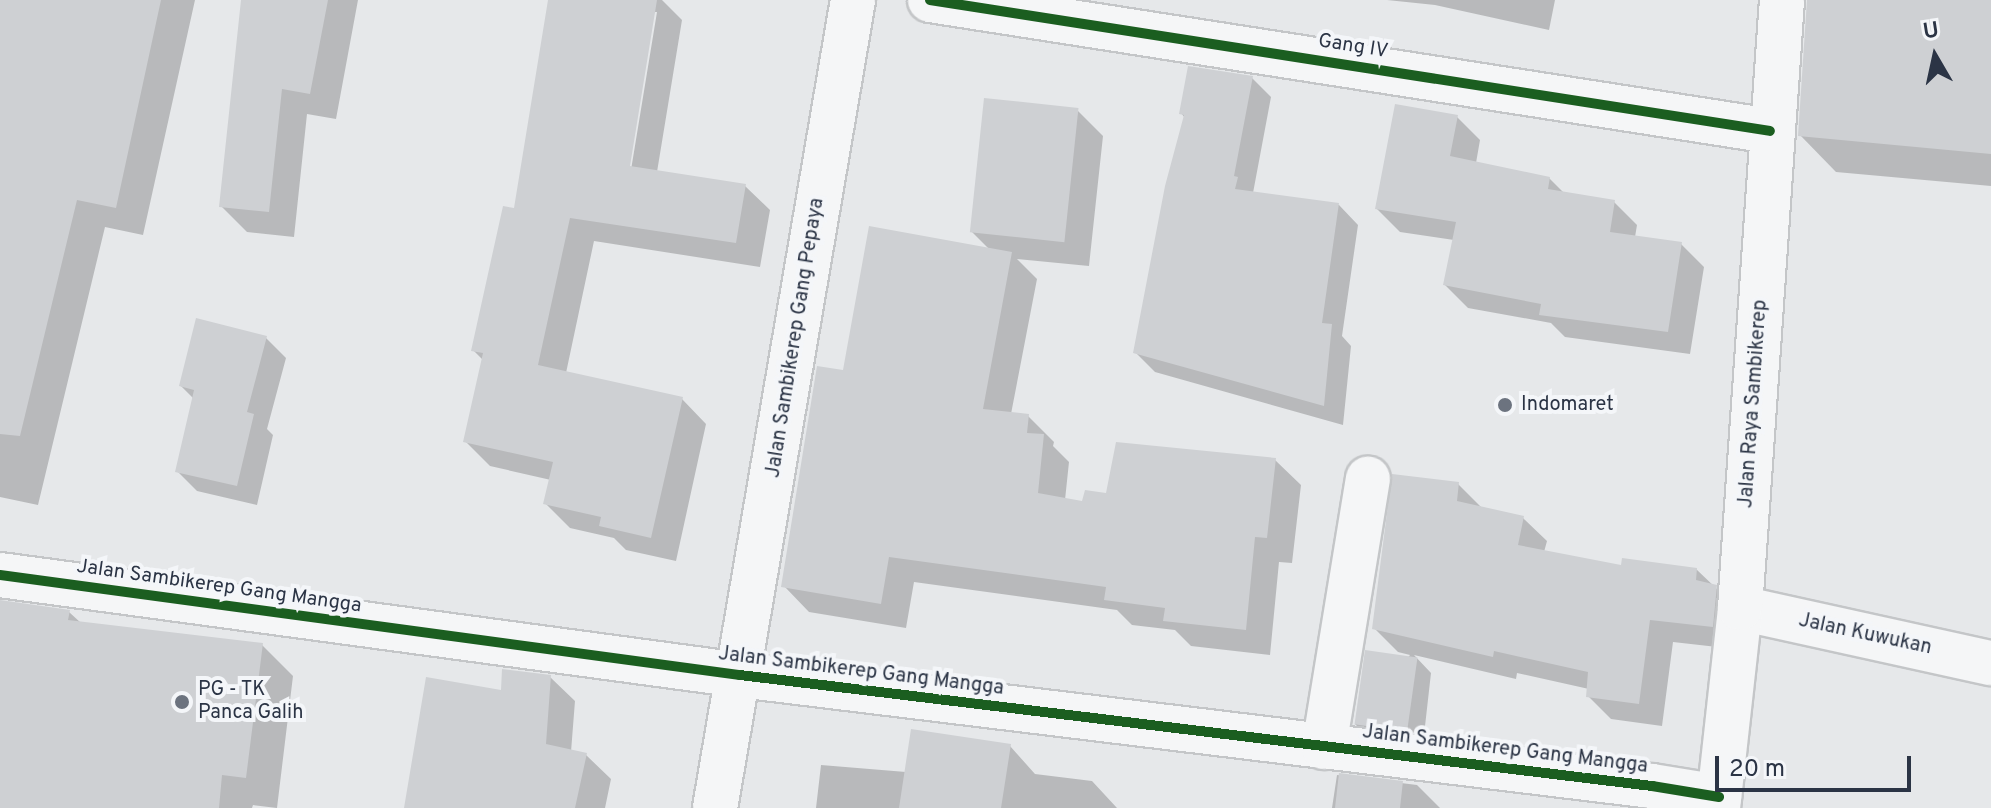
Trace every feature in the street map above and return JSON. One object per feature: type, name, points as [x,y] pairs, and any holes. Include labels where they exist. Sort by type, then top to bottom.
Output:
[{"type":"street","name":"Jalan Sambikerep Gang Pepaya","points":[[715,808],[853,0]]},
{"type":"street","name":"Gang IV","points":[[930,0],[1770,131]]},
{"type":"street","name":"Jalan Raya Sambikerep","points":[[1719,802],[1740,608],[1757,381],[1770,131],[1782,0]]},
{"type":"street","points":[[1324,747],[1368,479]]},
{"type":"street","name":"Jalan Sambikerep Gang Mangga","points":[[0,575],[740,675],[1324,747],[1719,802]]},
{"type":"street","name":"Jalan Kuwukan","points":[[1740,608],[1991,663]]},
{"type":"building","points":[[0,0],[161,0],[116,208],[77,200],[20,436],[0,434]]},
{"type":"building","points":[[241,0],[328,0],[310,94],[282,89],[269,212],[219,207]]},
{"type":"building","points":[[548,0],[657,0],[630,166],[746,184],[736,243],[570,218],[538,365],[683,397],[651,538],[599,526],[601,517],[543,504],[553,462],[463,442],[483,353],[471,351],[503,206],[514,208]]},
{"type":"building","points":[[1807,0],[1991,0],[1991,154],[1798,136]]},
{"type":"building","points":[[1188,66],[1253,76],[1234,176],[1238,177],[1235,189],[1339,203],[1322,323],[1332,324],[1324,406],[1133,353],[1165,186],[1184,115],[1179,114]]},
{"type":"building","points":[[984,98],[1078,108],[1064,242],[970,232]]},
{"type":"building","points":[[1395,104],[1458,115],[1450,156],[1550,177],[1548,189],[1615,200],[1610,232],[1682,242],[1668,332],[1539,315],[1541,304],[1443,285],[1456,222],[1375,209]]},
{"type":"building","points":[[869,226],[1012,252],[983,409],[1029,414],[1027,433],[1044,434],[1038,493],[1082,501],[1085,490],[1106,493],[1116,442],[1276,458],[1267,538],[1255,537],[1246,630],[1163,621],[1165,608],[1104,600],[1106,587],[889,557],[881,604],[781,587],[817,366],[843,370]]},
{"type":"building","points":[[196,318],[267,336],[247,412],[254,414],[237,486],[175,472],[194,390],[179,386]]},
{"type":"building","points":[[1392,474],[1459,482],[1457,501],[1524,516],[1518,545],[1621,565],[1622,558],[1697,568],[1696,580],[1717,585],[1713,627],[1650,620],[1639,704],[1586,697],[1588,672],[1494,651],[1493,657],[1372,629]]},
{"type":"building","points":[[0,600],[70,610],[68,620],[263,643],[246,778],[222,775],[219,808],[0,808]]},
{"type":"building","points":[[1365,650],[1417,657],[1407,732],[1355,724]]},
{"type":"building","points":[[502,669],[551,675],[546,744],[587,753],[575,808],[404,808],[426,677],[501,690]]},
{"type":"building","points":[[911,729],[1011,744],[1001,808],[899,808]]},
{"type":"building","points":[[1339,773],[1403,781],[1400,808],[1335,808]]},
{"type":"cycle path","points":[[930,0],[1770,131]]},
{"type":"cycle path","points":[[0,575],[740,675],[1652,786],[1719,797]]},
{"type":"place","name":"Indomaret","points":[[1505,405]]},
{"type":"place","name":"PG - TK Panca Galih","points":[[182,702]]}]
